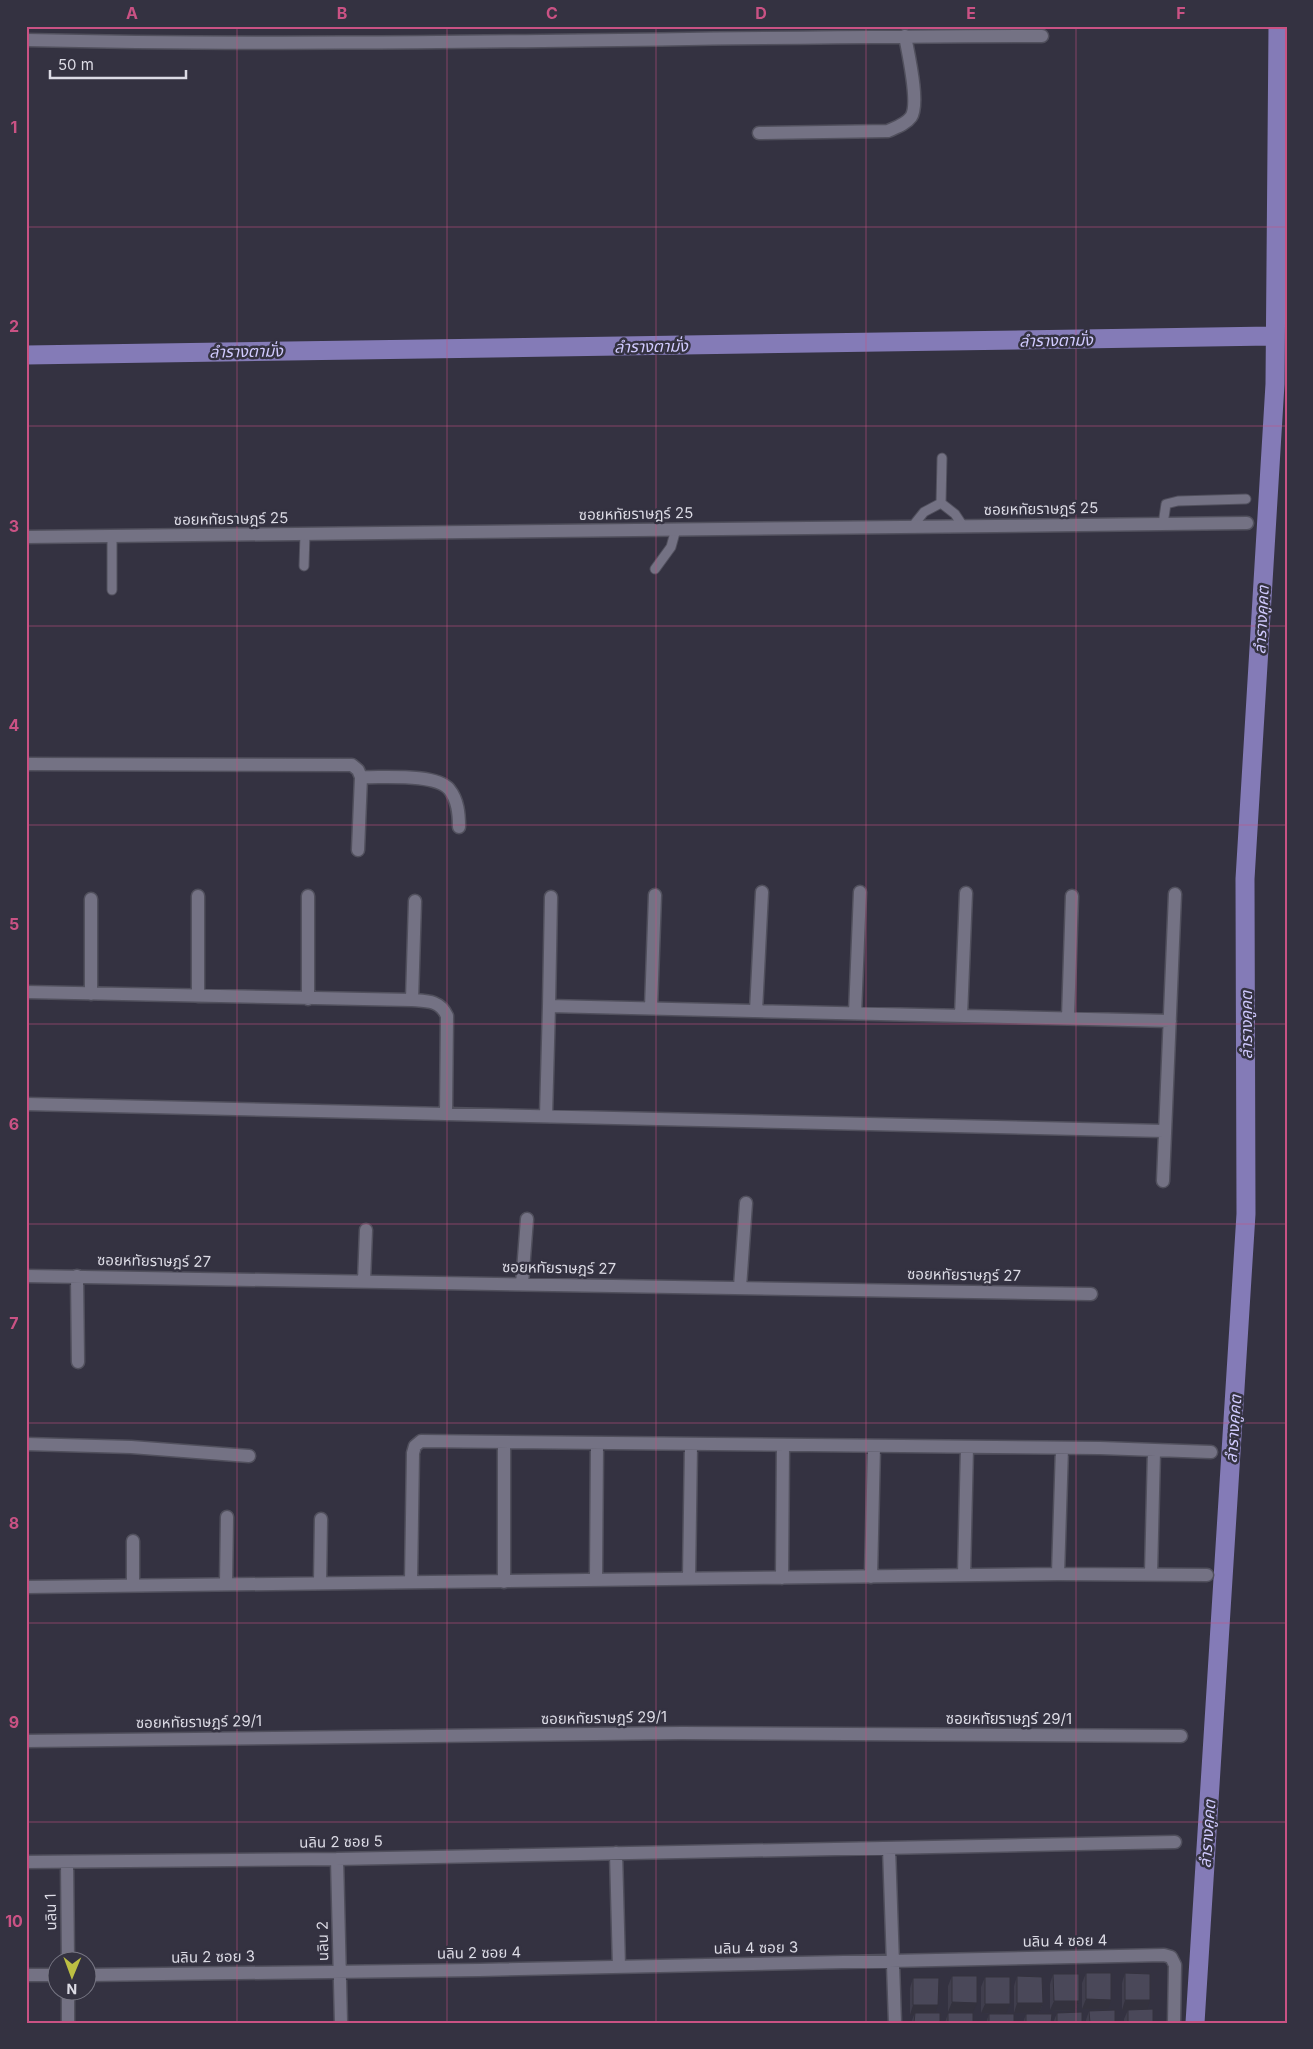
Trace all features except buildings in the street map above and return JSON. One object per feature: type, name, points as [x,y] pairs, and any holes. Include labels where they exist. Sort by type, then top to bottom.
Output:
[{"type":"street","points":[[759,134],[888,131],[903,124],[912,116],[915,104],[905,36]]},
{"type":"street","points":[[26,40],[172,44],[542,43],[715,37],[1042,36]]},
{"type":"street","name":"ซอยหทัยราษฎร์ 25","points":[[26,537],[1247,523]]},
{"type":"street","points":[[26,764],[352,765],[358,770],[361,777],[358,850]]},
{"type":"street","points":[[361,777],[432,780],[449,789],[459,810],[458,827]]},
{"type":"street","points":[[756,1011],[762,892]]},
{"type":"street","points":[[855,1013],[860,892]]},
{"type":"street","points":[[961,1016],[966,892]]},
{"type":"street","points":[[1163,1181],[1175,894]]},
{"type":"street","points":[[651,1008],[655,895]]},
{"type":"street","points":[[198,896],[198,996]]},
{"type":"street","points":[[308,896],[308,999]]},
{"type":"street","points":[[1068,1018],[1072,896]]},
{"type":"street","points":[[546,1116],[550,897]]},
{"type":"street","points":[[91,899],[91,994]]},
{"type":"street","points":[[412,1000],[415,901]]},
{"type":"street","points":[[26,992],[412,1000],[440,1005],[447,1016],[446,1114]]},
{"type":"street","points":[[549,1006],[1170,1020]]},
{"type":"street","points":[[26,1104],[1164,1131]]},
{"type":"street","points":[[740,1287],[746,1203]]},
{"type":"street","points":[[522,1284],[527,1219]]},
{"type":"street","points":[[364,1281],[366,1230]]},
{"type":"street","name":"ซอยหทัยราษฎร์ 27","points":[[26,1276],[1091,1294]]},
{"type":"street","points":[[78,1276],[78,1362]]},
{"type":"street","points":[[411,1582],[415,1446],[421,1441],[1062,1448],[1211,1452]]},
{"type":"street","points":[[504,1442],[504,1582]]},
{"type":"street","points":[[26,1444],[131,1447],[249,1456]]},
{"type":"street","points":[[596,1579],[597,1444]]},
{"type":"street","points":[[689,1580],[691,1445]]},
{"type":"street","points":[[782,1578],[783,1446]]},
{"type":"street","points":[[871,1577],[874,1446]]},
{"type":"street","points":[[964,1576],[967,1447]]},
{"type":"street","points":[[1058,1574],[1062,1448]]},
{"type":"street","points":[[1151,1574],[1154,1451]]},
{"type":"street","points":[[226,1584],[227,1517]]},
{"type":"street","points":[[320,1583],[321,1519]]},
{"type":"street","points":[[133,1541],[133,1586]]},
{"type":"street","points":[[26,1587],[1058,1574],[1207,1575]]},
{"type":"street","name":"ซอยหทัยราษฎร์ 29/1","points":[[26,1741],[682,1733],[1182,1736]]},
{"type":"street","name":"นลิน 2 ซอย 5","points":[[26,1862],[337,1859],[1176,1842]]},
{"type":"street","points":[[888,1848],[895,2023]]},
{"type":"street","points":[[616,1853],[620,1967]]},
{"type":"street","name":"นลิน 2","points":[[337,1859],[341,2023]]},
{"type":"street","name":"นลิน 1","points":[[67,1862],[68,1952]]},
{"type":"street","name":"นลิน 4 ซอย 4","points":[[893,1961],[1164,1955],[1171,1957],[1175,1965],[1174,2023]]},
{"type":"street","name":"นลิน 4 ซอย 3","points":[[620,1967],[893,1961]]},
{"type":"street","name":"นลิน 2 ซอย 4","points":[[340,1972],[620,1967]]},
{"type":"street","name":"นลิน 2 ซอย 3","points":[[98,1975],[340,1972]]},
{"type":"street","points":[[26,1975],[48,1975]]},
{"type":"street","points":[[68,2002],[68,2023]]},
{"type":"lane","points":[[941,504],[942,458]]},
{"type":"lane","points":[[1163,524],[1166,504],[1178,501],[1246,499]]},
{"type":"lane","points":[[941,504],[955,514],[963,526]]},
{"type":"lane","points":[[912,527],[924,512],[941,504]]},
{"type":"lane","points":[[654,569],[671,547],[676,529]]},
{"type":"lane","points":[[304,566],[305,534]]},
{"type":"lane","points":[[112,536],[112,590]]},
{"type":"waterway","name":"ลำรางคูคต","points":[[1195,2023],[1246,1214],[1245,879],[1275,384],[1278,26]]},
{"type":"waterway","name":"ลำรางตามั่ง","points":[[26,355],[1275,336]]}]
